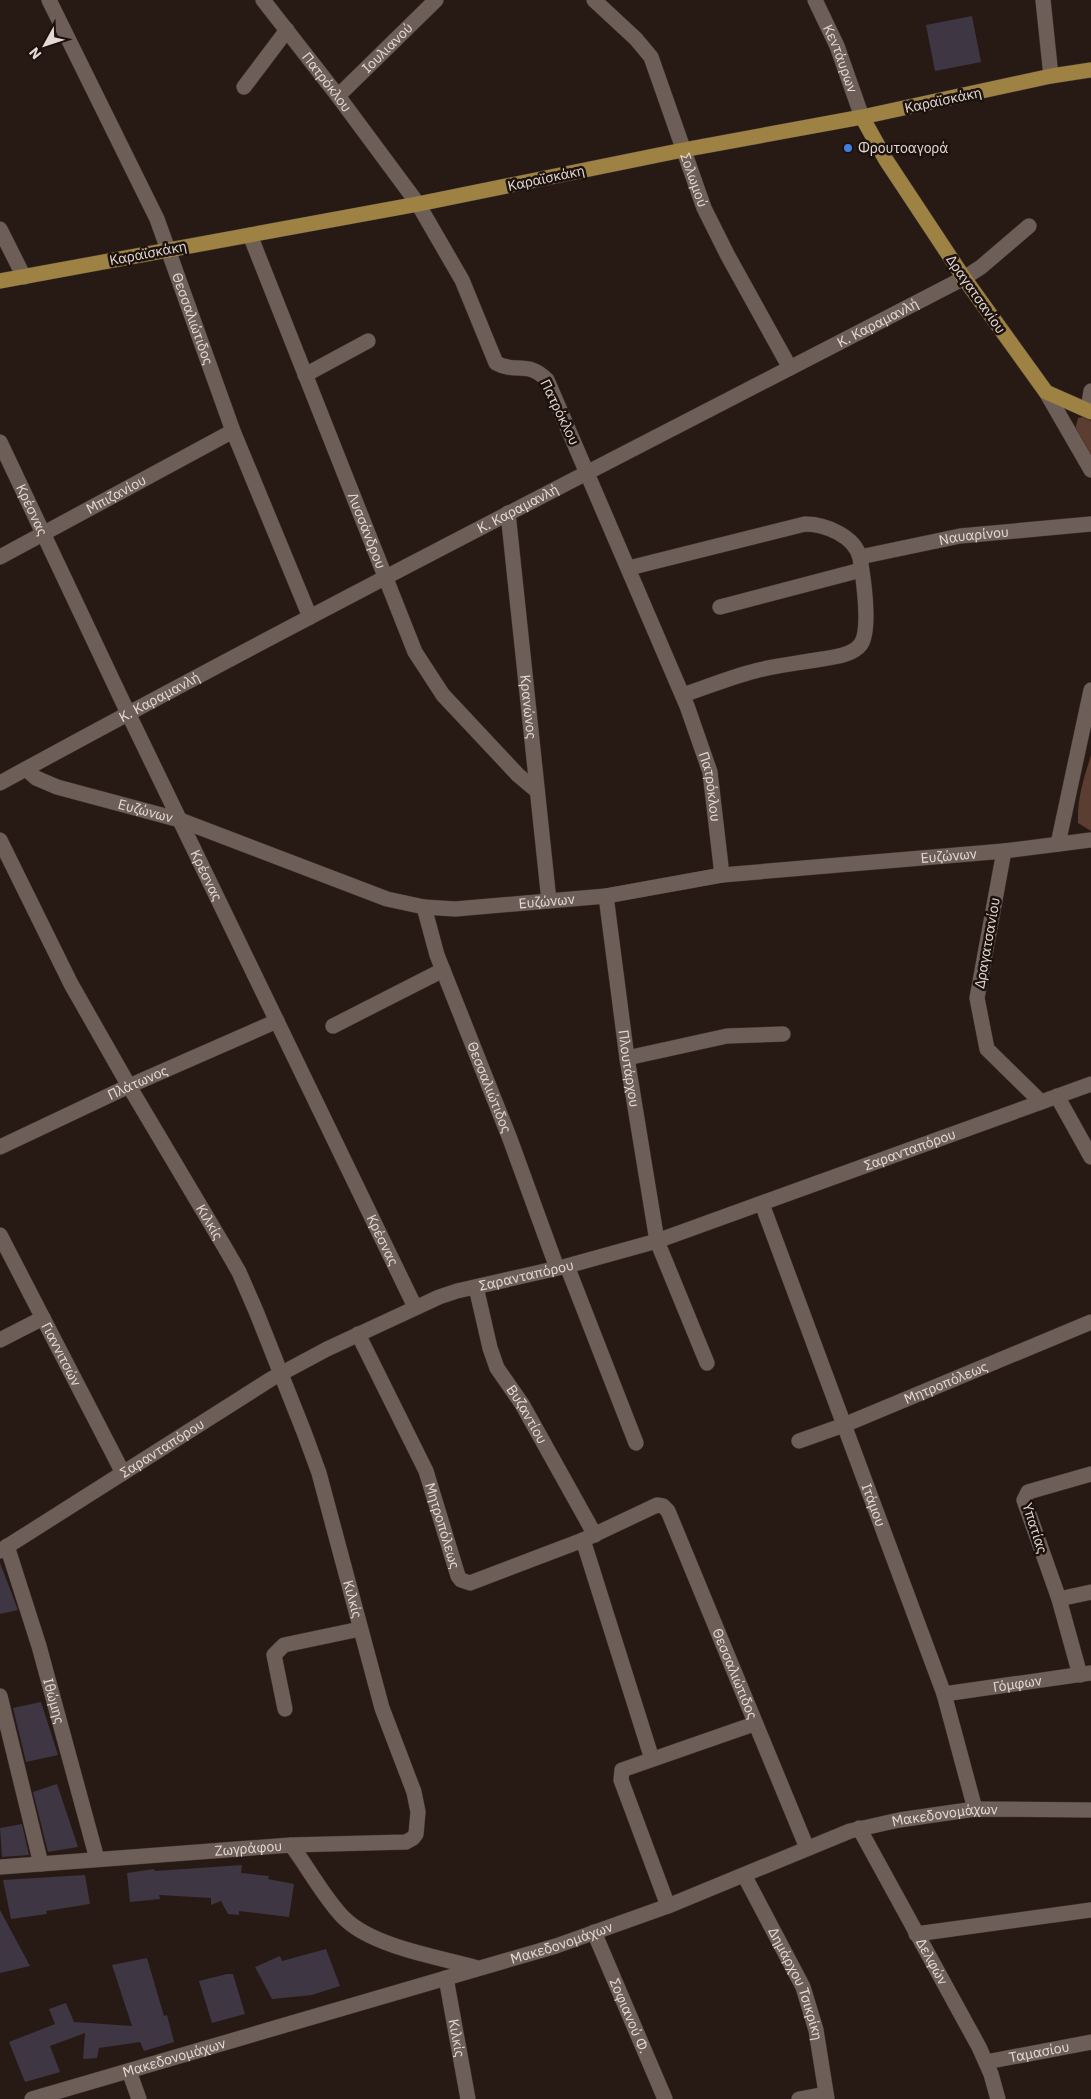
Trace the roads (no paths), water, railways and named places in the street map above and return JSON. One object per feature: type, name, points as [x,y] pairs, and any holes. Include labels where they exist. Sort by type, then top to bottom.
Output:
[{"type":"main road","name":"Καραϊσκάκη","points":[[0,281],[418,204],[683,150],[862,117],[1052,76],[1091,70]]},
{"type":"main road","name":"Δραγατσανίου","points":[[862,117],[881,153],[964,278],[1046,392]]},
{"type":"main road","points":[[1046,392],[1089,411]]},
{"type":"street","name":"Θεσσαλιώτιδος","points":[[49,0],[141,184],[170,249],[234,431],[310,617]]},
{"type":"street","name":"Πατρόκλου","points":[[263,0],[338,96],[418,204],[462,280],[496,363],[502,366],[534,369],[547,380],[683,695],[710,772],[722,874]]},
{"type":"street","name":"Ιουλιανού","points":[[338,96],[436,0]]},
{"type":"street","name":"Σολωμού","points":[[594,0],[636,39],[651,57],[704,208],[728,256],[790,368]]},
{"type":"street","name":"Κεντάυρων","points":[[815,0],[840,55],[862,117]]},
{"type":"street","points":[[1042,0],[1052,76]]},
{"type":"street","points":[[244,87],[287,30]]},
{"type":"street","name":"Κ. Καραμανλή","points":[[0,783],[128,713],[508,513],[964,278],[981,267],[1029,226]]},
{"type":"street","points":[[0,229],[24,277]]},
{"type":"street","name":"Λυσσάνδρου","points":[[250,235],[384,578],[415,652],[434,683],[518,775],[537,790]]},
{"type":"street","points":[[305,375],[368,340]]},
{"type":"street","points":[[1089,411],[1091,391]]},
{"type":"street","name":"Δραγατσανίου","points":[[1046,392],[1091,470]]},
{"type":"street","name":"Μπιζανίου","points":[[0,557],[234,431]]},
{"type":"street","name":"Κρέσνας","points":[[0,442],[42,534],[415,1308]]},
{"type":"street","name":"Κρανώνος","points":[[508,513],[549,901]]},
{"type":"street","points":[[629,568],[805,524],[825,527],[844,537],[856,548],[861,563],[866,622],[864,638],[856,650],[838,656],[755,670],[683,695]]},
{"type":"street","name":"Ναυαρίνου","points":[[720,607],[861,563],[960,536],[1091,524]]},
{"type":"street","points":[[1058,844],[1091,690]]},
{"type":"street","name":"Ευζώνων","points":[[26,769],[36,778],[57,787],[180,820],[387,899],[424,907],[455,909],[606,896],[722,874],[1004,851],[1091,840]]},
{"type":"street","name":"Κιλκίς","points":[[0,840],[63,969],[129,1086],[239,1272],[318,1474],[392,1738],[414,1792],[418,1812],[416,1834],[406,1842],[291,1845]]},
{"type":"street","name":"Δραγατσανίου","points":[[1004,851],[977,998],[987,1049],[1041,1102]]},
{"type":"street","name":"Πλουτάρχου","points":[[606,896],[628,1058],[657,1241],[707,1363]]},
{"type":"street","name":"Θεσσαλιώτιδος","points":[[424,907],[443,970],[562,1267],[636,1443]]},
{"type":"street","points":[[333,1026],[443,970]]},
{"type":"street","name":"Πλάτωνος","points":[[0,1147],[129,1086],[277,1021]]},
{"type":"street","points":[[628,1058],[727,1036],[783,1034]]},
{"type":"street","name":"Σαρανταπόρου","points":[[4,1548],[280,1373],[415,1308],[448,1294],[562,1267],[657,1241],[1091,1084]]},
{"type":"street","points":[[1057,1096],[1091,1157]]},
{"type":"street","name":"Ιτάμου","points":[[762,1204],[944,1694],[975,1810]]},
{"type":"street","name":"Γιαννιτσών","points":[[0,1235],[123,1473]]},
{"type":"street","name":"Βυζαντίου","points":[[476,1287],[490,1348],[497,1368],[522,1404],[589,1538],[600,1590],[652,1759]]},
{"type":"street","points":[[0,1340],[42,1318]]},
{"type":"street","name":"Μητροπόλεως","points":[[799,1441],[844,1425],[1091,1322]]},
{"type":"street","name":"Μητροπόλεως","points":[[358,1334],[426,1471],[461,1580],[470,1584],[589,1538],[657,1505]]},
{"type":"street","name":"Υπατίας","points":[[1086,1674],[1024,1500],[1028,1492],[1091,1474]]},
{"type":"street","name":"Θεσσαλιώτιδος","points":[[657,1505],[662,1506],[668,1512],[754,1724],[807,1848]]},
{"type":"street","name":"Ιθώμης","points":[[4,1548],[39,1646],[97,1859]]},
{"type":"street","points":[[1059,1599],[1091,1592]]},
{"type":"street","name":"Κιλκίς","points":[[285,1709],[274,1655],[278,1649],[284,1645],[360,1629]]},
{"type":"street","name":"Γόμφων","points":[[944,1694],[1086,1674]]},
{"type":"street","points":[[0,1696],[40,1864]]},
{"type":"street","points":[[668,1906],[621,1780],[622,1770],[754,1724]]},
{"type":"street","name":"Μακεδονομάχων","points":[[32,2099],[478,1968],[518,1958],[668,1906],[860,1828],[899,1820],[975,1810],[1091,1810]]},
{"type":"street","name":"Δελφών","points":[[860,1828],[986,2062],[998,2099]]},
{"type":"street","name":"Ζωγράφου","points":[[0,1868],[291,1845],[338,1911],[356,1928],[398,1946],[478,1968]]},
{"type":"street","name":"Δημάρχου Τσικρίκη","points":[[744,1875],[804,1987],[816,2030],[827,2097]]},
{"type":"street","points":[[916,1934],[1091,1910]]},
{"type":"street","name":"Σοφιανού Φ.","points":[[594,1932],[666,2099]]},
{"type":"street","name":"Κιλκίς","points":[[446,1978],[468,2099]]},
{"type":"street","name":"Ταμασίου","points":[[986,2062],[1091,2042]]},
{"type":"street","points":[[129,2071],[139,2099]]},
{"type":"street","points":[[800,2099],[827,2097]]},
{"type":"place","name":"Φρουτοαγορά","points":[[848,148]]}]
